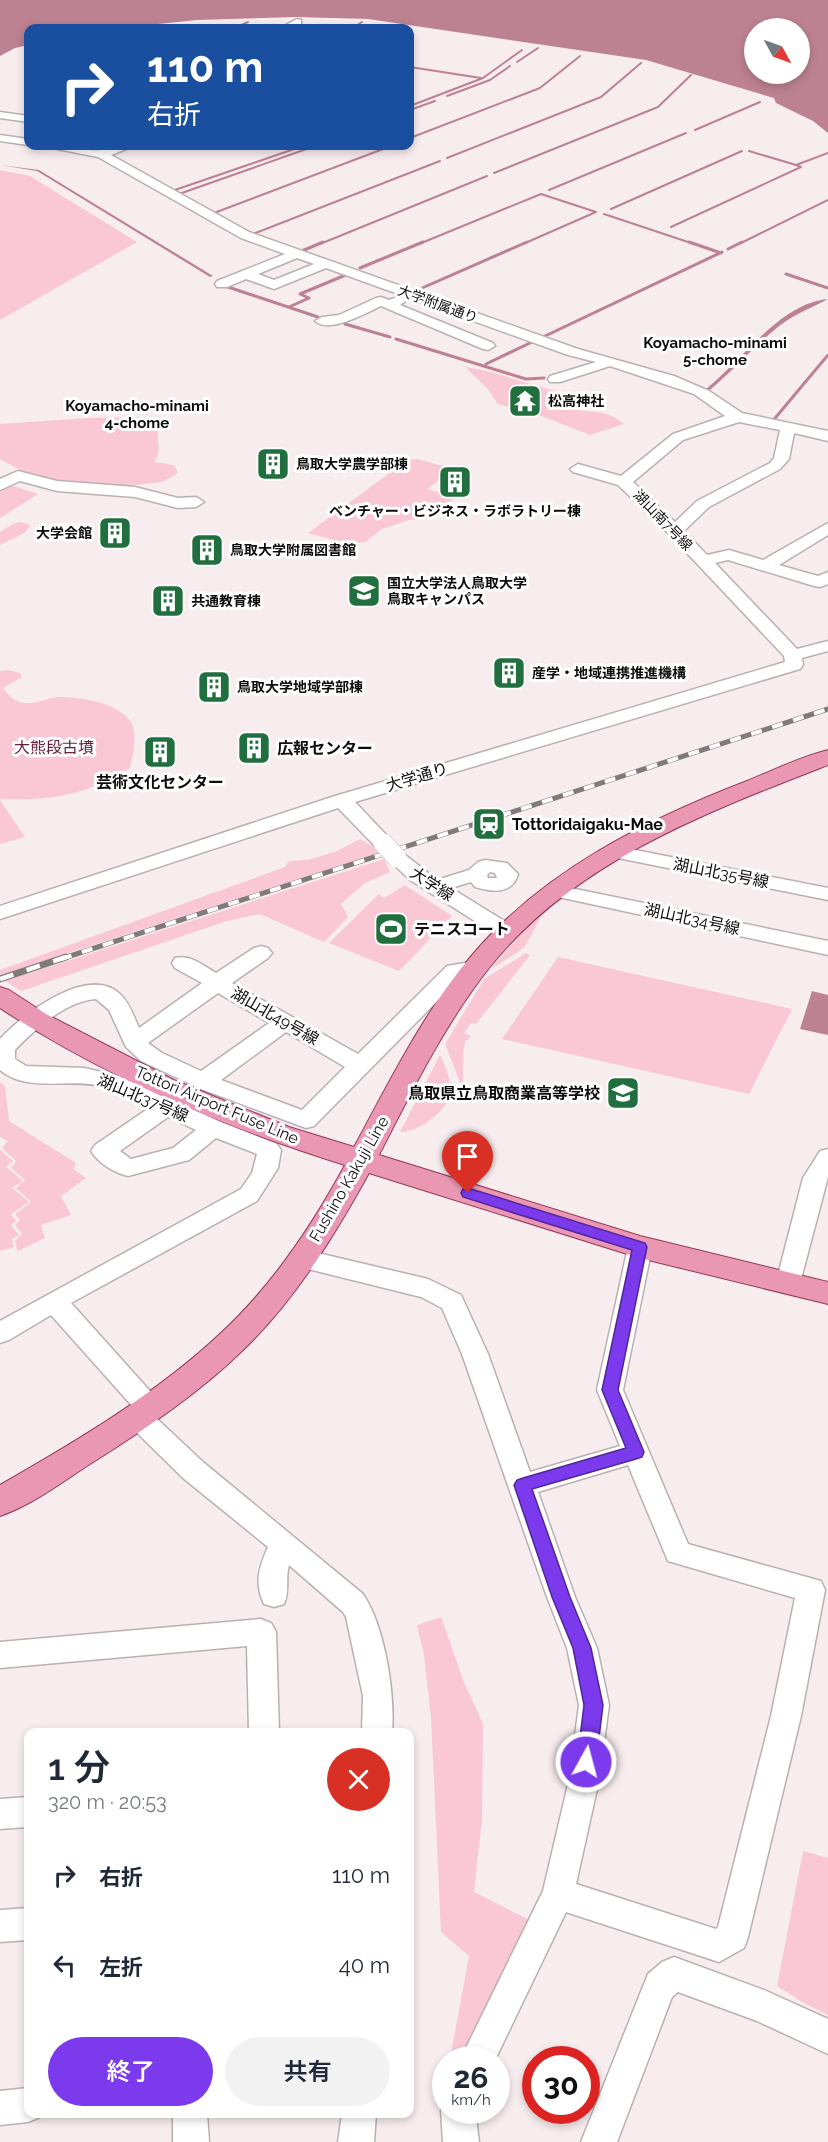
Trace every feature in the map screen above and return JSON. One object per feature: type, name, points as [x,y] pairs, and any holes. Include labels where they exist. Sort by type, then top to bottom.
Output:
[{"type":"main road","name":"Fushino Kakuji Line","points":[[0,1502],[143,1411],[216,1356],[267,1304],[335,1207],[444,1013],[476,968],[507,932],[556,891],[647,831],[688,812],[824,762]]},
{"type":"main road","name":"Tottori Airport Fuse Line","points":[[1,997],[37,1020],[164,1086],[279,1134],[640,1247],[828,1293]]},
{"type":"street","points":[[293,24],[297,22]]},
{"type":"street","points":[[0,115],[24,118]]},
{"type":"street","points":[[0,138],[24,141]]},
{"type":"street","name":"大学附属通り","points":[[91,150],[245,236],[573,352],[609,361],[699,391],[708,395],[725,412],[738,417],[828,436]]},
{"type":"street","points":[[101,154],[113,150]]},
{"type":"street","points":[[222,284],[296,254]]},
{"type":"street","points":[[246,274],[274,285],[325,264]]},
{"type":"street","points":[[389,305],[412,294]]},
{"type":"street","points":[[322,321],[342,319],[381,302],[488,346]]},
{"type":"street","points":[[555,379],[594,368],[609,361]]},
{"type":"street","name":"湖山南7号線","points":[[738,417],[678,437],[624,482],[675,531],[794,660]]},
{"type":"street","points":[[675,531],[707,502],[776,466],[781,459],[788,429]]},
{"type":"street","points":[[578,469],[624,482]]},
{"type":"street","points":[[0,485],[18,476],[57,486],[135,492],[178,503],[196,502]]},
{"type":"street","points":[[707,502],[724,512]]},
{"type":"street","points":[[765,566],[828,528]]},
{"type":"street","points":[[703,561],[729,555],[825,582]]},
{"type":"street","name":"大学通り","points":[[0,913],[342,800],[794,660],[828,646]]},
{"type":"street","name":"大学線","points":[[342,800],[408,869],[507,932]]},
{"type":"street","name":"湖山北35号線","points":[[615,852],[828,894]]},
{"type":"street","points":[[435,887],[476,874]]},
{"type":"street","name":"湖山北34号線","points":[[556,891],[828,948]]},
{"type":"street","points":[[183,963],[217,983],[261,953]]},
{"type":"street","name":"湖山北37号線","points":[[0,1333],[54,1300],[249,1195],[264,1174],[269,1160],[269,1150],[97,1077],[31,1075],[17,1072],[9,1068],[4,1061],[4,1048],[11,1039],[37,1020],[83,993],[96,992],[109,996],[115,1002],[134,1042],[142,1051],[203,1082],[306,1120],[455,971],[476,968]]},
{"type":"street","name":"湖山北49号線","points":[[134,1042],[217,983],[359,1065]]},
{"type":"street","points":[[203,1082],[284,1023]]},
{"type":"street","points":[[166,1107],[103,1151],[128,1168],[181,1154],[213,1128]]},
{"type":"street","points":[[788,1283],[814,1178],[825,1166]]},
{"type":"street","points":[[558,1894],[719,1946],[732,1937],[786,1716],[811,1590],[678,1553],[610,1390],[640,1247]]},
{"type":"street","points":[[301,1258],[428,1288],[452,1302],[475,1354],[561,1597],[582,1648],[594,1705],[584,1780],[558,1894],[484,2046]]},
{"type":"street","points":[[54,1300],[193,1470],[353,1603],[360,1614],[378,1696],[377,1728]]},
{"type":"street","points":[[523,1485],[636,1452]]},
{"type":"street","points":[[274,1595],[271,1583],[275,1557],[286,1545]]},
{"type":"street","points":[[0,1655],[261,1632],[264,1728]]},
{"type":"street","points":[[0,1814],[24,1812]]},
{"type":"street","points":[[0,1926],[24,1924]]},
{"type":"street","points":[[598,2142],[660,1986],[674,1974],[764,2007],[828,2037]]},
{"type":"street","points":[[0,2108],[24,2105]]},
{"type":"street","points":[[190,2118],[190,2142]]},
{"type":"street","points":[[356,2142],[359,2118]]},
{"type":"street","points":[[459,2124],[461,2142]]},
{"type":"green space","points":[[0,170],[30,176],[137,242],[0,320]]},
{"type":"green space","points":[[465,367],[487,371],[555,391],[555,402],[563,406],[598,412],[616,418],[624,424],[590,435],[539,415],[498,404],[488,389]]},
{"type":"green space","points":[[157,417],[159,449],[154,462],[174,465],[178,473],[162,482],[125,486],[61,484],[32,476],[0,459],[0,424],[89,418]]},
{"type":"green space","points":[[417,459],[454,469],[427,489],[455,498],[428,519],[409,520],[382,529],[365,542],[348,544],[308,533],[406,461]]},
{"type":"green space","points":[[7,484],[38,494],[0,518],[0,489]]},
{"type":"green space","points":[[20,522],[30,525],[26,532],[0,545],[0,532]]},
{"type":"green space","name":"大熊段古墳","points":[[0,671],[20,673],[22,677],[3,688],[19,702],[34,703],[58,697],[77,698],[108,705],[125,715],[131,722],[134,732],[130,768],[99,785],[68,794],[36,799],[0,799]]},
{"type":"green space","points":[[0,800],[25,837],[0,844]]},
{"type":"green space","points":[[360,839],[374,847],[379,853],[0,975],[0,970],[285,867],[289,861],[308,860],[337,851]]},
{"type":"green space","points":[[384,859],[390,872],[365,883],[341,904],[348,917],[324,942],[260,914],[227,921],[21,991],[5,981]]},
{"type":"green space","name":"テニスコート","points":[[405,885],[452,916],[399,971],[329,943],[379,894],[384,898]]},
{"type":"green space","points":[[542,915],[524,948],[490,970],[524,930]]},
{"type":"green space","points":[[526,953],[530,955],[476,1024],[471,1023],[464,1033],[471,1036],[465,1042],[463,1084],[461,1085],[445,1044],[484,979]]},
{"type":"green space","points":[[558,957],[792,1009],[749,1094],[502,1039]]},
{"type":"green space","points":[[440,1055],[450,1082],[450,1091],[445,1106],[423,1124],[412,1130],[400,1132]]},
{"type":"green space","points":[[0,1082],[5,1086],[9,1121],[76,1163],[73,1169],[86,1178],[61,1196],[71,1215],[41,1225],[45,1238],[18,1251],[15,1241],[22,1234],[15,1225],[20,1220],[15,1214],[30,1201],[16,1188],[25,1180],[11,1168],[16,1161],[2,1148],[8,1141],[0,1137]]},
{"type":"green space","points":[[0,1150],[13,1161],[6,1167],[23,1181],[12,1188],[29,1202],[11,1214],[16,1221],[11,1225],[19,1235],[12,1239],[14,1247],[0,1251]]},
{"type":"green space","points":[[441,1617],[464,1682],[483,1724],[482,1820],[474,1892],[533,1922],[473,2046],[452,2046],[469,1956],[441,1932],[431,1718],[424,1655],[417,1625]]},
{"type":"green space","points":[[803,1851],[828,1858],[828,2015],[777,1986]]},
{"type":"shaded area","points":[[0,0],[828,0],[828,133],[813,121],[776,103],[774,98],[646,60],[368,19],[296,17],[197,20],[158,24],[24,24],[24,46],[0,56]]},
{"type":"shaded area","points":[[0,165],[39,170],[213,276],[210,277],[37,171]]},
{"type":"shaded area","points":[[828,299],[779,326],[710,390],[706,389],[778,322],[810,303]]},
{"type":"shaded area","points":[[812,991],[828,995],[828,1035],[800,1029]]},
{"type":"waterway","points":[[244,24],[248,22]]},
{"type":"waterway","points":[[517,62],[538,48]]},
{"type":"waterway","points":[[414,104],[483,78],[522,50]]},
{"type":"waterway","points":[[414,136],[540,88],[580,56]]},
{"type":"waterway","points":[[447,158],[601,97],[641,63]]},
{"type":"waterway","points":[[447,96],[490,80],[510,66]]},
{"type":"waterway","points":[[414,68],[481,78]]},
{"type":"waterway","points":[[494,173],[658,107],[691,75]]},
{"type":"waterway","points":[[414,109],[435,101]]},
{"type":"waterway","points":[[695,130],[760,102]]},
{"type":"waterway","points":[[549,190],[686,133]]},
{"type":"waterway","points":[[172,191],[291,150]]},
{"type":"waterway","points":[[179,194],[304,150]]},
{"type":"waterway","points":[[214,213],[380,150]]},
{"type":"waterway","points":[[611,209],[742,151]]},
{"type":"waterway","points":[[749,151],[796,165]]},
{"type":"waterway","points":[[796,165],[828,153]]},
{"type":"waterway","points":[[253,234],[440,161]]},
{"type":"waterway","points":[[671,227],[801,167],[796,165]]},
{"type":"waterway","points":[[320,244],[487,176]]},
{"type":"waterway","points":[[419,244],[541,194],[596,212],[523,244]]},
{"type":"waterway","points":[[739,244],[828,200]]},
{"type":"waterway","points":[[604,214],[694,244]]},
{"type":"waterway","points":[[302,251],[323,242]]},
{"type":"waterway","points":[[360,268],[423,242]]},
{"type":"waterway","points":[[410,291],[413,292],[527,242]]},
{"type":"waterway","points":[[689,242],[720,253]]},
{"type":"waterway","points":[[728,249],[742,242]]},
{"type":"waterway","points":[[543,337],[720,253]]},
{"type":"waterway","points":[[289,307],[309,298],[300,294],[348,274]]},
{"type":"waterway","points":[[786,274],[828,288]]},
{"type":"waterway","points":[[225,286],[318,317]]},
{"type":"waterway","points":[[345,324],[390,337]]},
{"type":"waterway","points":[[396,339],[526,379],[544,378]]},
{"type":"waterway","points":[[486,364],[532,342]]},
{"type":"waterway","points":[[771,423],[828,355]]},
{"type":"railway","points":[[61,959],[828,709]]},
{"type":"railway","points":[[0,979],[66,957]]},
{"type":"place","name":"松高神社","points":[[525,401]]},
{"type":"place","name":"鳥取大学農学部棟","points":[[273,464]]},
{"type":"place","name":"ベンチャー・ビジネス・ラボラトリー棟","points":[[455,482]]},
{"type":"place","name":"大学会館","points":[[115,533]]},
{"type":"place","name":"鳥取大学附属図書館","points":[[207,550]]},
{"type":"place","name":"国立大学法人鳥取大学 鳥取キャンパス","points":[[364,591]]},
{"type":"place","name":"共通教育棟","points":[[168,601]]},
{"type":"place","name":"産学・地域連携推進機構","points":[[509,673]]},
{"type":"place","name":"鳥取大学地域学部棟","points":[[214,687]]},
{"type":"place","name":"広報センター","points":[[254,748]]},
{"type":"place","name":"芸術文化センター","points":[[160,752]]},
{"type":"place","name":"Tottoridaigaku-Mae","points":[[489,824]]},
{"type":"place","name":"テニスコート","points":[[391,929]]},
{"type":"place","name":"鳥取県立鳥取商業高等学校","points":[[623,1093]]},
{"type":"district","name":"Koyamacho-minami 5-chome","points":[[715,352]]},
{"type":"district","name":"Koyamacho-minami 4-chome","points":[[137,414]]},
{"type":"route","points":[[468,1193],[640,1247],[610,1390],[636,1452],[523,1485],[561,1597],[582,1648],[594,1705],[586,1762]]}]
